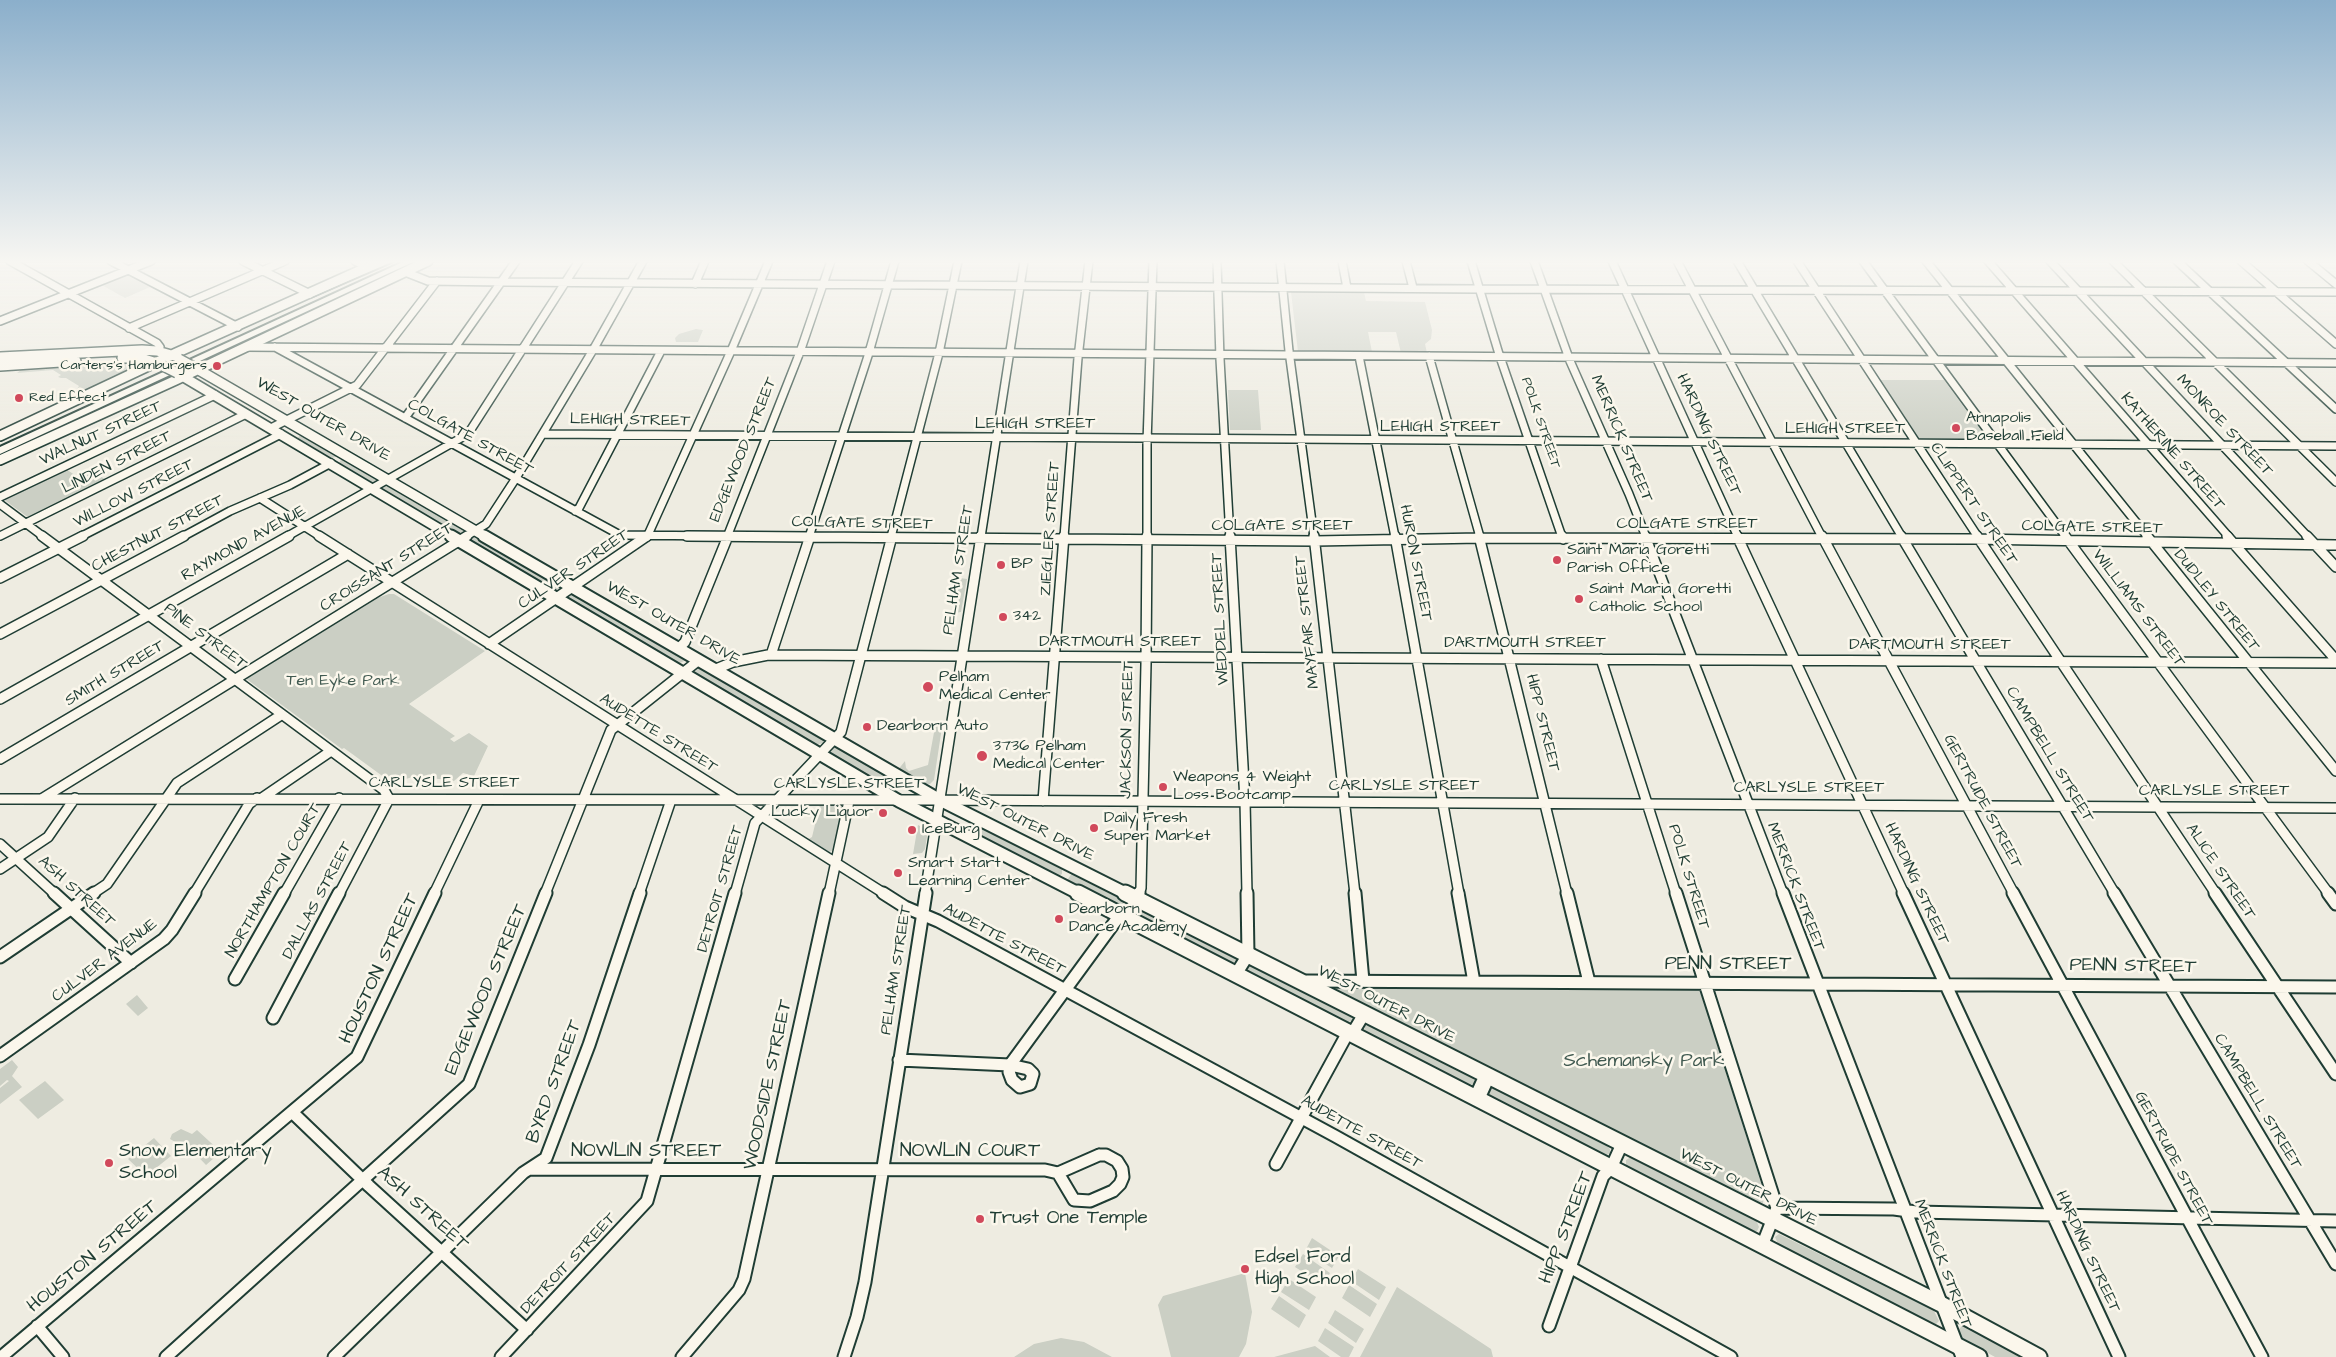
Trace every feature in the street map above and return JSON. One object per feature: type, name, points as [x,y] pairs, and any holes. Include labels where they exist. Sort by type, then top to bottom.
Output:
[{"type":"highway","points":[[0,445],[260,324]]},
{"type":"highway","points":[[0,451],[273,324]]},
{"type":"highway","points":[[249,345],[289,324]]},
{"type":"highway","points":[[0,459],[36,442]]},
{"type":"main road","points":[[179,356],[191,346],[244,324]]},
{"type":"main road","points":[[36,442],[178,378],[197,365],[214,362],[293,324]]},
{"type":"main road","points":[[0,436],[139,371],[159,366],[185,353],[191,346]]},
{"type":"main road","points":[[0,366],[98,356],[150,355],[158,351]]},
{"type":"main road","name":"WEST OUTER DRIVE","points":[[158,351],[179,356],[197,365],[287,420],[940,800],[1622,1144],[1775,1214],[2039,1357]]},
{"type":"main road","points":[[0,359],[36,358],[51,354],[98,356],[141,358],[159,366]]},
{"type":"main road","name":"WEST OUTER DRIVE","points":[[159,366],[178,378],[215,395],[894,798],[936,821],[1478,1098],[1762,1246],[1847,1287],[1959,1351],[1979,1357]]},
{"type":"main road","points":[[178,378],[210,374]]},
{"type":"main road","points":[[215,395],[232,387]]},
{"type":"main road","points":[[285,436],[306,431]]},
{"type":"main road","points":[[331,463],[347,455]]},
{"type":"main road","points":[[894,798],[906,780]]},
{"type":"main road","points":[[965,835],[967,829],[980,820]]},
{"type":"main road","points":[[1058,883],[1072,866]]},
{"type":"main road","points":[[1478,1098],[1487,1076]]},
{"type":"street","points":[[123,324],[159,345],[158,351]]},
{"type":"street","points":[[129,328],[138,324]]},
{"type":"street","points":[[233,324],[238,327]]},
{"type":"street","points":[[270,428],[357,384],[404,324]]},
{"type":"street","points":[[405,418],[472,324]]},
{"type":"street","points":[[452,444],[468,434],[539,324]]},
{"type":"street","name":"CROISSANT STREET","points":[[43,798],[392,582],[478,531],[486,524],[516,478],[607,324]]},
{"type":"street","name":"CULVER STREET","points":[[490,644],[646,536],[742,324]]},
{"type":"street","name":"EDGEWOOD STREET","points":[[679,648],[685,642],[767,437],[809,324]]},
{"type":"street","points":[[771,655],[877,324]]},
{"type":"street","name":"DETROIT STREET","points":[[501,1357],[643,1208],[647,1201],[754,828],[761,816],[841,732],[892,539],[945,324]]},
{"type":"street","name":"PELHAM STREET","points":[[844,1357],[857,1317],[865,1282],[1014,324]]},
{"type":"street","name":"ZIEGLER STREET","points":[[1043,801],[1081,324]]},
{"type":"street","name":"JACKSON STREET","points":[[1010,1065],[1117,919],[1131,908],[1141,888],[1151,324]]},
{"type":"street","name":"WEDDEL STREET","points":[[1219,324],[1245,801],[1248,955]]},
{"type":"street","name":"MAYFAIR STREET","points":[[1286,324],[1316,541],[1346,802],[1363,981]]},
{"type":"street","name":"POLK STREET","points":[[1490,324],[1563,539]]},
{"type":"street","name":"MERRICK STREET","points":[[1557,324],[1569,358],[1646,539],[1959,1351]]},
{"type":"street","name":"HARDING STREET","points":[[1641,324],[2119,1357]]},
{"type":"street","name":"GERTRUDE STREET","points":[[1710,324],[2262,1357]]},
{"type":"street","name":"CAMPBELL STREET","points":[[1775,324],[2336,1264]]},
{"type":"street","name":"CLIPPERT STREET","points":[[1838,324],[1916,444],[2062,661]]},
{"type":"street","name":"WILLIAMS STREET","points":[[1910,324],[2336,904]]},
{"type":"street","name":"DUDLEY STREET","points":[[1977,324],[2336,771]]},
{"type":"street","name":"KATHERINE STREET","points":[[2043,324],[2336,662]]},
{"type":"street","name":"MONROE STREET","points":[[2109,324],[2336,567]]},
{"type":"street","points":[[2177,324],[2336,482]]},
{"type":"street","points":[[2246,324],[2336,408]]},
{"type":"street","points":[[2314,324],[2336,344]]},
{"type":"street","points":[[249,345],[275,347],[1010,354],[2336,363]]},
{"type":"street","name":"COLGATE STREET","points":[[275,347],[620,536],[1316,541],[1480,538],[1902,539],[2336,545]]},
{"type":"street","points":[[575,510],[579,508],[661,350]]},
{"type":"street","name":"HURON STREET","points":[[1359,356],[1396,540],[1444,802],[1474,982]]},
{"type":"street","name":"HIPP STREET","points":[[1429,356],[1480,538],[1589,982]]},
{"type":"street","name":"WALNUT STREET","points":[[0,497],[215,395]]},
{"type":"street","name":"LINDEN STREET","points":[[0,536],[246,414]]},
{"type":"street","name":"LEHIGH STREET","points":[[543,434],[1148,440],[2336,446]]},
{"type":"street","name":"WILLOW STREET","points":[[0,578],[285,436]]},
{"type":"street","name":"RAYMOND AVENUE","points":[[0,699],[452,444]]},
{"type":"street","name":"CHESTNUT STREET","points":[[0,634],[230,511],[290,485],[331,463]]},
{"type":"street","name":"AUDETTE STREET","points":[[260,498],[735,800],[923,915],[938,921],[1066,989],[1731,1357]]},
{"type":"street","name":"PINE STREET","points":[[0,504],[384,790],[389,798]]},
{"type":"street","points":[[620,536],[636,544]]},
{"type":"street","name":"SMITH STREET","points":[[0,759],[348,554]]},
{"type":"street","name":"DARTMOUTH STREET","points":[[716,669],[732,662],[771,655],[2336,662]]},
{"type":"street","name":"POLK STREET","points":[[1601,659],[1648,803],[1775,1214]]},
{"type":"street","name":"EDGEWOOD STREET","points":[[166,1357],[469,1084],[609,735],[616,725],[700,660]]},
{"type":"street","name":"ALICE STREET","points":[[2062,661],[2336,1074]]},
{"type":"street","points":[[0,957],[107,884],[165,799],[181,779],[281,715]]},
{"type":"street","name":"CULVER AVENUE","points":[[0,1056],[164,938],[172,930],[249,804],[331,751]]},
{"type":"street","points":[[0,869],[48,837],[75,798]]},
{"type":"street","name":"NORTHAMPTON COURT","points":[[235,979],[338,798]]},
{"type":"street","name":"CARLYSLE STREET","points":[[0,799],[389,798],[850,801],[894,798],[1043,801],[1747,803],[2336,808]]},
{"type":"street","name":"DALLAS STREET","points":[[273,1018],[389,798]]},
{"type":"street","name":"HOUSTON STREET","points":[[1,1357],[293,1113],[357,1057],[479,800]]},
{"type":"street","name":"BYRD STREET","points":[[334,1357],[514,1182],[546,1158],[589,1045],[671,800]]},
{"type":"street","name":"WOODSIDE STREET","points":[[682,1357],[739,1290],[744,1279],[850,801]]},
{"type":"street","name":"ASH STREET","points":[[0,844],[131,963]]},
{"type":"street","points":[[1236,974],[1248,955]]},
{"type":"street","name":"PENN STREET","points":[[1299,980],[2277,985],[2336,987]]},
{"type":"street","points":[[1276,1164],[1346,1036],[1364,1014]]},
{"type":"street","points":[[899,1060],[1010,1065],[1028,1069],[1033,1074],[1032,1081],[1026,1087],[1016,1084],[1010,1076],[1010,1065]]},
{"type":"street","name":"ASH STREET","points":[[293,1113],[363,1181],[527,1330]]},
{"type":"street","name":"HIPP STREET","points":[[1549,1326],[1571,1270],[1603,1176],[1611,1168],[1622,1144]]},
{"type":"street","points":[[1106,1155],[1117,1161],[1122,1169],[1123,1176],[1120,1184],[1113,1191],[1090,1202],[1082,1202],[1074,1200],[1069,1194],[1058,1173],[1089,1158],[1106,1155]]},
{"type":"street","name":"NOWLIN STREET","points":[[530,1169],[882,1170]]},
{"type":"street","name":"NOWLIN COURT","points":[[882,1170],[1045,1170],[1058,1173]]},
{"type":"street","points":[[1762,1246],[1775,1214],[1894,1208],[1916,1212],[2336,1221]]},
{"type":"street","points":[[37,1326],[62,1357]]},
{"type":"green space","points":[[1295,324],[1431,324],[1432,330],[1431,339],[1425,344],[1427,353],[1401,353],[1396,332],[1368,332],[1372,352],[1298,352]]},
{"type":"green space","points":[[696,329],[703,330],[698,342],[676,342],[675,338],[679,334]]},
{"type":"green space","points":[[130,361],[147,363],[83,392],[77,389],[79,386],[66,378],[58,377],[61,375],[53,370],[17,373],[23,368],[31,366]]},
{"type":"green space","points":[[1879,380],[1944,380],[1988,440],[1919,440]]},
{"type":"green space","points":[[1228,390],[1258,390],[1261,430],[1230,430]]},
{"type":"green space","points":[[299,436],[305,436],[338,456],[329,459],[297,440]]},
{"type":"green space","points":[[341,460],[346,460],[380,480],[371,484],[338,464]]},
{"type":"green space","points":[[66,469],[79,478],[93,471],[106,480],[29,518],[3,499]]},
{"type":"green space","points":[[386,485],[391,485],[467,531],[466,533],[459,535],[380,489]]},
{"type":"green space","points":[[472,537],[478,537],[563,589],[555,592],[469,540]]},
{"type":"green space","points":[[960,578],[967,579],[961,612],[954,613]]},
{"type":"green space","points":[[574,593],[686,660],[678,664],[566,598],[569,594]]},
{"type":"green space","name":"Ten Eyke Park","points":[[394,594],[485,651],[409,704],[455,736],[450,739],[454,742],[469,733],[488,746],[474,776],[463,773],[454,781],[416,776],[392,783],[245,678],[377,598]]},
{"type":"green space","points":[[699,668],[824,739],[823,743],[815,745],[695,674],[694,672]]},
{"type":"green space","points":[[929,723],[936,723],[942,727],[934,780],[930,784],[923,785],[897,771],[905,761],[906,768],[909,771],[928,765],[935,727],[928,727]]},
{"type":"green space","points":[[838,747],[898,783],[898,786],[890,789],[830,754],[831,748]]},
{"type":"green space","points":[[820,804],[839,804],[843,807],[833,850],[828,853],[807,840],[812,837]]},
{"type":"green space","points":[[918,825],[928,830],[925,849],[922,853],[913,854]]},
{"type":"green space","points":[[978,826],[1062,869],[1062,874],[1057,877],[969,832],[972,827]]},
{"type":"green space","points":[[1072,873],[1123,899],[1126,903],[1125,906],[1123,908],[1066,882]]},
{"type":"green space","points":[[1140,910],[1146,910],[1236,957],[1236,961],[1229,964],[1136,915]]},
{"type":"green space","points":[[1250,965],[1351,1015],[1352,1020],[1346,1024],[1247,974]]},
{"type":"green space","name":"Schemansky Park","points":[[1337,985],[1699,987],[1761,1183],[1764,1194],[1763,1203],[1755,1202],[1334,989]]},
{"type":"green space","points":[[137,995],[148,1008],[138,1016],[126,1004]]},
{"type":"green space","points":[[1368,1025],[1468,1074],[1473,1077],[1475,1083],[1468,1086],[1364,1032],[1365,1026]]},
{"type":"green space","points":[[12,1060],[18,1067],[12,1076],[22,1087],[0,1104],[0,1088],[9,1081],[7,1080],[0,1086],[0,1069]]},
{"type":"green space","points":[[45,1081],[64,1100],[38,1119],[19,1100]]},
{"type":"green space","points":[[1493,1088],[1604,1143],[1610,1149],[1610,1153],[1605,1156],[1601,1155],[1489,1096],[1489,1090]]},
{"type":"green space","points":[[181,1129],[192,1134],[197,1130],[221,1152],[206,1165],[185,1143],[177,1143],[170,1139],[172,1134]]},
{"type":"green space","points":[[154,1138],[171,1156],[146,1176],[128,1159]]},
{"type":"green space","points":[[1631,1157],[1756,1220],[1759,1227],[1757,1231],[1749,1231],[1629,1169],[1626,1166],[1626,1160]]},
{"type":"green space","points":[[1779,1234],[1934,1311],[1939,1321],[1936,1324],[1929,1323],[1779,1246],[1775,1237]]},
{"type":"green space","points":[[1312,1238],[1339,1256],[1332,1268],[1305,1251]]},
{"type":"green space","points":[[1303,1254],[1330,1273],[1323,1285],[1295,1267]]},
{"type":"green space","points":[[1358,1269],[1386,1287],[1379,1300],[1351,1281]]},
{"type":"green space","points":[[1245,1273],[1252,1312],[1246,1344],[1239,1357],[1171,1357],[1158,1305],[1163,1296]]},
{"type":"green space","points":[[1289,1279],[1316,1297],[1309,1310],[1281,1292]]},
{"type":"green space","points":[[1349,1285],[1377,1304],[1370,1317],[1342,1298]]},
{"type":"green space","points":[[1397,1287],[1491,1349],[1493,1357],[1360,1357]]},
{"type":"green space","points":[[1279,1296],[1306,1315],[1299,1328],[1271,1309]]},
{"type":"green space","points":[[1335,1310],[1364,1329],[1356,1343],[1328,1323]]},
{"type":"green space","points":[[1962,1326],[1968,1327],[2025,1357],[1995,1357],[1961,1338],[1959,1329]]},
{"type":"green space","points":[[1325,1328],[1354,1347],[1349,1357],[1341,1357],[1318,1341]]},
{"type":"green space","points":[[1061,1338],[1084,1342],[1112,1357],[1014,1357],[1034,1344]]},
{"type":"green space","points":[[1315,1346],[1330,1357],[1274,1357]]},
{"type":"place","name":"Carters's Hamburgers","points":[[217,366]]},
{"type":"place","name":"Red Effect","points":[[19,398]]},
{"type":"place","name":"Annapolis Baseball Field","points":[[1956,428]]},
{"type":"place","name":"Saint Maria Goretti Parish Office","points":[[1557,560]]},
{"type":"place","name":"BP","points":[[1001,565]]},
{"type":"place","name":"Saint Maria Goretti Catholic School","points":[[1579,599]]},
{"type":"place","name":"342","points":[[1003,617]]},
{"type":"place","name":"Pelham Medical Center","points":[[928,687]]},
{"type":"place","name":"Dearborn Auto","points":[[867,727]]},
{"type":"place","name":"3736 Pelham Medical Center","points":[[982,756]]},
{"type":"place","name":"Weapons 4 Weight Loss Bootcamp","points":[[1163,787]]},
{"type":"place","name":"Lucky Liquor","points":[[883,813]]},
{"type":"place","name":"Daily Fresh Super Market","points":[[1094,828]]},
{"type":"place","name":"IceBurg","points":[[912,830]]},
{"type":"place","name":"Smart Start Learning Center","points":[[898,873]]},
{"type":"place","name":"Dearborn Dance Academy","points":[[1059,919]]},
{"type":"place","name":"Snow Elementary School","points":[[109,1163]]},
{"type":"place","name":"Trust One Temple","points":[[980,1219]]},
{"type":"place","name":"Edsel Ford High School","points":[[1245,1269]]}]
